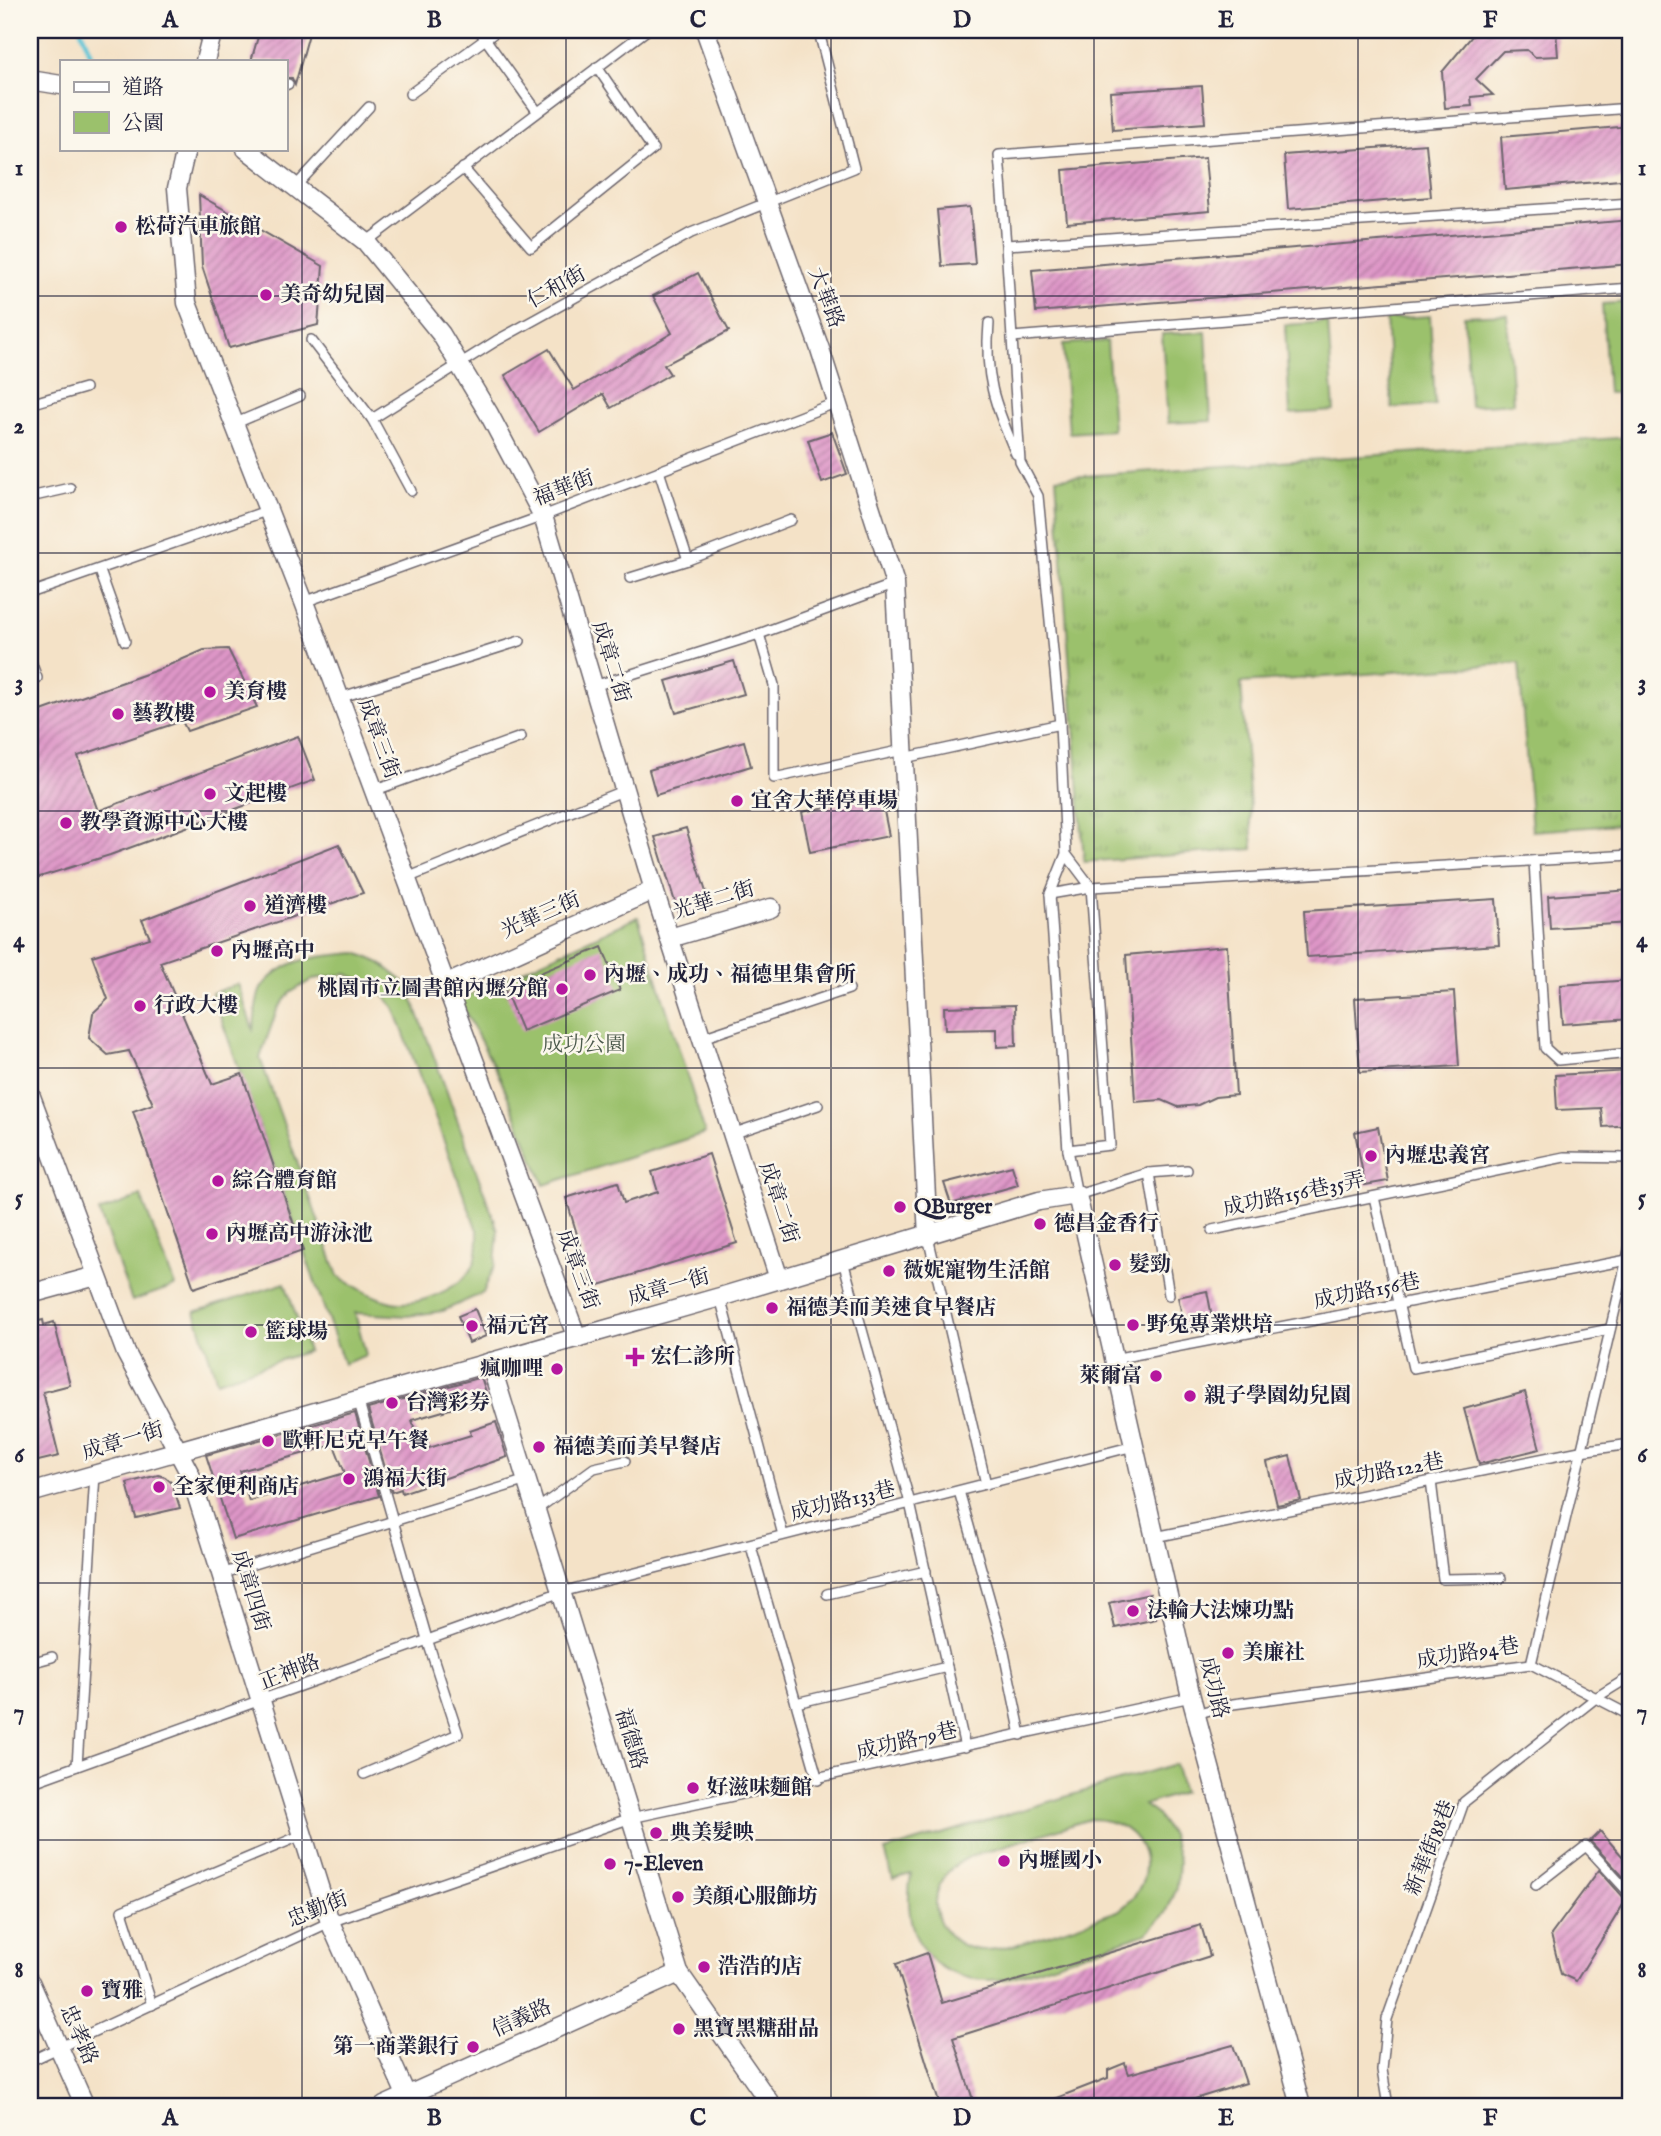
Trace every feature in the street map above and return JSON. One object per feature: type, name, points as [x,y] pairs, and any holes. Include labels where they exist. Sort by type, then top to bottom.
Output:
[{"type":"street","points":[[205,60],[213,30]]},
{"type":"street","name":"大華路","points":[[705,30],[820,349],[835,403],[895,584],[928,1237]]},
{"type":"street","points":[[30,80],[60,85]]},
{"type":"street","name":"成章三街","points":[[186,150],[177,188],[187,303],[304,602],[577,1338]]},
{"type":"street","name":"成章二街","points":[[247,150],[366,242],[441,334],[543,516],[654,890],[779,1279]]},
{"type":"street","name":"光華三街","points":[[447,984],[654,890]]},
{"type":"street","name":"光華二街","points":[[670,938],[771,908]]},
{"type":"street","name":"成章四街","points":[[30,1094],[126,1353],[190,1474],[330,1922],[409,2101]]},
{"type":"street","name":"成章一街","points":[[30,1493],[176,1449],[928,1237],[1040,1201],[1077,1195]]},
{"type":"street","name":"成功路","points":[[1077,1195],[1193,1705],[1301,2106]]},
{"type":"street","points":[[30,1294],[96,1276]]},
{"type":"street","name":"福德路","points":[[490,1362],[679,1973],[772,2106]]},
{"type":"street","name":"信義路","points":[[384,2106],[409,2101],[679,1973]]},
{"type":"street","name":"忠孝路","points":[[30,1982],[85,2106]]},
{"type":"lane","points":[[479,30],[537,111]]},
{"type":"lane","points":[[410,94],[498,30]]},
{"type":"lane","points":[[366,242],[647,30]]},
{"type":"lane","name":"仁和街","points":[[372,419],[496,341],[691,233],[853,168],[819,33]]},
{"type":"lane","points":[[463,168],[531,247],[653,149],[597,67]]},
{"type":"lane","points":[[295,187],[369,107]]},
{"type":"lane","points":[[1020,462],[999,155],[1631,108]]},
{"type":"lane","points":[[1006,245],[1631,203]]},
{"type":"lane","points":[[1012,337],[1631,288]]},
{"type":"lane","points":[[989,323],[987,344],[992,397],[1038,496],[1059,724],[1066,854],[1050,894],[1068,1150],[1077,1195],[1149,1173],[1187,1170]]},
{"type":"lane","points":[[311,340],[372,419],[411,491]]},
{"type":"lane","points":[[30,404],[85,388]]},
{"type":"lane","points":[[236,423],[300,396]]},
{"type":"lane","name":"福華街","points":[[304,602],[543,516],[835,403]]},
{"type":"lane","points":[[659,471],[688,560]]},
{"type":"lane","points":[[30,497],[70,488]]},
{"type":"lane","points":[[30,593],[100,571],[269,510]]},
{"type":"lane","points":[[630,578],[688,560],[791,520]]},
{"type":"lane","points":[[100,571],[125,641]]},
{"type":"lane","points":[[594,686],[759,634],[895,584]]},
{"type":"lane","points":[[759,634],[774,685],[774,778],[1059,724]]},
{"type":"lane","points":[[339,698],[520,641]]},
{"type":"lane","points":[[30,659],[37,678]]},
{"type":"lane","points":[[373,791],[521,737]]},
{"type":"lane","points":[[407,878],[625,790]]},
{"type":"lane","points":[[1066,854],[1091,887],[1110,1144],[1068,1150]]},
{"type":"lane","points":[[1050,894],[1091,887],[1631,855]]},
{"type":"lane","points":[[1534,861],[1545,1048],[1558,1059],[1631,1053]]},
{"type":"lane","points":[[702,1038],[849,989]]},
{"type":"lane","points":[[732,1134],[818,1105]]},
{"type":"lane","name":"成功路156巷35弄","points":[[1212,1230],[1564,1157],[1631,1158]]},
{"type":"lane","points":[[1149,1173],[1168,1295]]},
{"type":"lane","points":[[1374,1196],[1396,1304],[1413,1368],[1610,1329]]},
{"type":"lane","points":[[928,1237],[986,1484]]},
{"type":"lane","name":"成功路94巷","points":[[1193,1705],[1233,1704],[1531,1664],[1631,1242]]},
{"type":"lane","name":"成功路156巷","points":[[1113,1359],[1627,1260]]},
{"type":"lane","points":[[843,1261],[910,1503],[965,1747]]},
{"type":"lane","points":[[720,1297],[783,1535]]},
{"type":"lane","points":[[358,1399],[427,1639],[458,1734],[364,1774]]},
{"type":"lane","name":"成功路122巷","points":[[1155,1537],[1580,1451],[1631,1444]]},
{"type":"lane","name":"成功路133巷","points":[[561,1592],[751,1546],[783,1535],[1134,1446]]},
{"type":"lane","points":[[536,1510],[594,1468],[625,1461]]},
{"type":"lane","points":[[77,1766],[95,1474]]},
{"type":"lane","points":[[221,1574],[527,1480]]},
{"type":"lane","points":[[1431,1481],[1443,1579],[1501,1578]]},
{"type":"lane","points":[[960,1491],[1002,1643],[1021,1734]]},
{"type":"lane","points":[[751,1546],[818,1780]]},
{"type":"lane","points":[[827,1594],[926,1571]]},
{"type":"lane","points":[[1631,1587],[1628,1603],[1631,1604]]},
{"type":"lane","name":"正神路","points":[[30,1783],[260,1703],[427,1639],[561,1592]]},
{"type":"lane","points":[[30,1664],[52,1657]]},
{"type":"lane","points":[[1531,1664],[1631,1716]]},
{"type":"lane","points":[[796,1703],[947,1667]]},
{"type":"lane","name":"新華街88巷","points":[[1388,2106],[1381,2070],[1387,2019],[1464,1802],[1597,1697],[1631,1676]]},
{"type":"lane","name":"成功路79巷","points":[[631,1818],[818,1780],[1021,1734],[1193,1705]]},
{"type":"lane","name":"忠勤街","points":[[30,2061],[330,1922],[631,1818]]},
{"type":"lane","points":[[152,2005],[122,1911],[302,1835]]},
{"type":"lane","points":[[1536,1885],[1586,1846],[1631,1895]]},
{"type":"green space","points":[[1631,302],[1631,392],[1608,393],[1602,304]]},
{"type":"green space","points":[[1507,314],[1513,403],[1470,406],[1464,316]]},
{"type":"green space","points":[[1430,316],[1435,405],[1392,408],[1386,319]]},
{"type":"green space","points":[[1328,322],[1334,411],[1290,414],[1285,325]]},
{"type":"green space","points":[[1206,332],[1211,421],[1168,423],[1162,334]]},
{"type":"green space","points":[[1107,341],[1113,430],[1069,433],[1063,344]]},
{"type":"green space","points":[[1631,437],[1631,824],[1532,831],[1519,663],[1241,683],[1253,849],[1084,862],[1056,478]]},
{"type":"green space","name":"成功公園","points":[[638,917],[705,1133],[544,1185],[501,1080],[459,1000]]},
{"type":"green space","points":[[357,953],[380,963],[407,984],[498,1230],[495,1265],[483,1293],[443,1311],[407,1316],[355,1313],[366,1355],[344,1364],[212,993],[238,984],[253,1030],[260,991],[271,977],[293,963]],"holes":[[[346,974],[373,984],[394,1007],[478,1233],[478,1247],[471,1270],[446,1290],[413,1302],[385,1300],[338,1276],[260,1058],[277,1010],[290,993],[313,979]]]},
{"type":"green space","points":[[141,1196],[175,1286],[132,1301],[99,1212]]},
{"type":"green space","name":"籃球場","points":[[285,1283],[308,1351],[217,1381],[195,1312]]},
{"type":"green space","points":[[1175,1764],[1183,1792],[1144,1805],[1156,1814],[1171,1835],[1179,1861],[1177,1888],[1166,1913],[1147,1933],[1007,1979],[982,1980],[960,1976],[942,1967],[928,1955],[918,1940],[911,1921],[911,1874],[893,1879],[885,1851]],"holes":[[[1090,1819],[1110,1822],[1125,1829],[1137,1840],[1143,1853],[1145,1868],[1142,1883],[1133,1898],[1118,1911],[997,1949],[984,1950],[965,1946],[944,1929],[937,1912],[937,1894],[942,1880],[962,1861]]]},
{"type":"building","points":[[260,30],[310,30],[295,85],[292,78],[287,78],[287,60],[251,60]]},
{"type":"building","points":[[1477,30],[1556,30],[1558,56],[1535,57],[1527,50],[1503,51],[1476,79],[1493,95],[1471,97],[1472,106],[1445,108],[1442,72]]},
{"type":"building","points":[[1202,86],[1205,123],[1113,130],[1110,92]]},
{"type":"building","points":[[1631,126],[1631,179],[1505,190],[1501,137]]},
{"type":"building","points":[[1426,144],[1431,197],[1288,209],[1284,155]]},
{"type":"building","points":[[1205,158],[1210,211],[1067,223],[1063,170]]},
{"type":"building","name":"美奇幼兒園","points":[[199,195],[323,266],[318,325],[229,348],[202,266]]},
{"type":"building","points":[[970,207],[975,264],[942,266],[937,210]]},
{"type":"building","points":[[1631,220],[1631,264],[1036,312],[1032,270]]},
{"type":"building","points":[[698,273],[729,331],[664,365],[670,374],[611,408],[603,394],[539,432],[505,375],[549,349],[574,390],[672,333],[653,296]]},
{"type":"building","points":[[832,432],[847,474],[822,483],[808,440]]},
{"type":"building","points":[[228,649],[257,707],[187,731],[182,721],[78,756],[98,811],[298,736],[315,780],[110,855],[30,880],[30,715],[160,669],[204,650]]},
{"type":"building","points":[[734,661],[744,694],[676,713],[666,681]]},
{"type":"building","points":[[744,741],[751,766],[656,795],[649,770]]},
{"type":"building","points":[[881,796],[889,836],[810,852],[802,812]]},
{"type":"building","points":[[686,828],[710,905],[679,915],[655,837]]},
{"type":"building","points":[[339,844],[363,893],[160,962],[212,1084],[242,1074],[303,1251],[194,1288],[133,1111],[153,1104],[129,1051],[108,1055],[89,1038],[93,1013],[108,999],[92,956],[150,938],[142,920]]},
{"type":"building","points":[[1631,890],[1631,923],[1550,928],[1548,896]]},
{"type":"building","points":[[1496,899],[1499,945],[1307,957],[1304,911]]},
{"type":"building","points":[[1227,946],[1236,1095],[1215,1097],[1198,1105],[1178,1107],[1162,1100],[1135,1102],[1126,955]]},
{"type":"building","name":"桃園市立圖書館內壢分館","points":[[602,947],[620,990],[522,1031],[504,988]]},
{"type":"building","points":[[1631,980],[1631,1019],[1563,1024],[1560,985]]},
{"type":"building","points":[[1454,992],[1459,1066],[1360,1072],[1355,998]]},
{"type":"building","points":[[1015,1005],[1016,1046],[997,1047],[997,1029],[945,1030],[944,1007]]},
{"type":"building","points":[[1631,1071],[1631,1125],[1603,1127],[1601,1108],[1557,1110],[1555,1075]]},
{"type":"building","name":"內壢忠義宮","points":[[1378,1127],[1388,1181],[1365,1185],[1355,1132]]},
{"type":"building","points":[[709,1154],[737,1243],[593,1287],[566,1198],[618,1182],[624,1203],[658,1192],[652,1172]]},
{"type":"building","points":[[1012,1166],[1018,1185],[951,1204],[944,1183]]},
{"type":"building","points":[[1207,1291],[1214,1327],[1186,1333],[1178,1297]]},
{"type":"building","name":"福元宮","points":[[475,1309],[486,1336],[469,1343],[458,1316]]},
{"type":"building","points":[[43,1320],[44,1325],[54,1322],[70,1385],[43,1392],[59,1456],[30,1463],[30,1323]]},
{"type":"building","name":"鴻福大街","points":[[481,1377],[488,1398],[412,1420],[420,1447],[428,1444],[429,1448],[471,1435],[470,1431],[496,1422],[507,1457],[402,1493],[401,1489],[392,1492],[368,1409]]},
{"type":"building","points":[[1525,1392],[1540,1449],[1479,1464],[1464,1409]]},
{"type":"building","name":"鴻福大街","points":[[355,1413],[379,1496],[233,1539],[206,1455]],"holes":[[[334,1445],[345,1473],[249,1501],[240,1471]]]},
{"type":"building","points":[[1290,1456],[1301,1500],[1277,1505],[1267,1462]]},
{"type":"building","points":[[158,1475],[172,1483],[180,1508],[136,1518],[127,1483]]},
{"type":"building","name":"法輪大法煉功點","points":[[1150,1594],[1156,1619],[1115,1628],[1109,1603]]},
{"type":"building","points":[[1600,1831],[1631,1866],[1631,1885],[1590,1841]]},
{"type":"building","points":[[1599,1870],[1626,1900],[1576,1981],[1561,1974],[1551,1935]]},
{"type":"building","points":[[1201,1925],[1210,1956],[953,2038],[975,2106],[940,2106],[896,1964],[927,1953],[942,2003]]},
{"type":"building","points":[[1233,2045],[1246,2083],[1172,2106],[1036,2106],[1108,2078],[1108,2070],[1125,2063],[1129,2074]]},
{"type":"waterway","points":[[81,30],[93,60]]},
{"type":"place","name":"松荷汽車旅館","points":[[121,227]]},
{"type":"place","name":"美奇幼兒園","points":[[266,295]]},
{"type":"place","name":"美育樓","points":[[210,692]]},
{"type":"place","name":"藝教樓","points":[[118,714]]},
{"type":"place","name":"文起樓","points":[[210,794]]},
{"type":"place","name":"宜舍大華停車場","points":[[737,801]]},
{"type":"place","name":"教學資源中心大樓","points":[[66,823]]},
{"type":"place","name":"道濟樓","points":[[250,906]]},
{"type":"place","name":"內壢高中","points":[[217,951]]},
{"type":"place","name":"內壢、成功、福德里集會所","points":[[590,975]]},
{"type":"place","name":"桃園市立圖書館內壢分館","points":[[562,989]]},
{"type":"place","name":"行政大樓","points":[[140,1006]]},
{"type":"place","name":"內壢忠義宮","points":[[1371,1156]]},
{"type":"place","name":"綜合體育館","points":[[218,1181]]},
{"type":"place","name":"QBurger","points":[[900,1207]]},
{"type":"place","name":"德昌金香行","points":[[1040,1224]]},
{"type":"place","name":"內壢高中游泳池","points":[[212,1234]]},
{"type":"place","name":"髮勁","points":[[1115,1265]]},
{"type":"place","name":"薇妮寵物生活館","points":[[889,1271]]},
{"type":"place","name":"福德美而美速食早餐店","points":[[772,1308]]},
{"type":"place","name":"野兔專業烘培","points":[[1133,1325]]},
{"type":"place","name":"福元宮","points":[[472,1326]]},
{"type":"place","name":"籃球場","points":[[251,1332]]},
{"type":"place","name":"宏仁診所","points":[[635,1357]]},
{"type":"place","name":"瘋咖哩","points":[[557,1369]]},
{"type":"place","name":"萊爾富","points":[[1156,1376]]},
{"type":"place","name":"親子學園幼兒園","points":[[1190,1396]]},
{"type":"place","name":"台灣彩券","points":[[392,1403]]},
{"type":"place","name":"歐軒尼克早午餐","points":[[268,1441]]},
{"type":"place","name":"福德美而美早餐店","points":[[539,1447]]},
{"type":"place","name":"鴻福大街","points":[[349,1479]]},
{"type":"place","name":"全家便利商店","points":[[159,1487]]},
{"type":"place","name":"法輪大法煉功點","points":[[1133,1611]]},
{"type":"place","name":"美廉社","points":[[1228,1653]]},
{"type":"place","name":"好滋味麵館","points":[[693,1788]]},
{"type":"place","name":"典美髮映","points":[[656,1833]]},
{"type":"place","name":"內壢國小","points":[[1004,1861]]},
{"type":"place","name":"7-Eleven","points":[[610,1864]]},
{"type":"place","name":"美顏心服飾坊","points":[[678,1897]]},
{"type":"place","name":"浩浩的店","points":[[704,1967]]},
{"type":"place","name":"寶雅","points":[[87,1991]]},
{"type":"place","name":"黑寶黑糖甜品","points":[[679,2029]]},
{"type":"place","name":"第一商業銀行","points":[[473,2047]]}]
